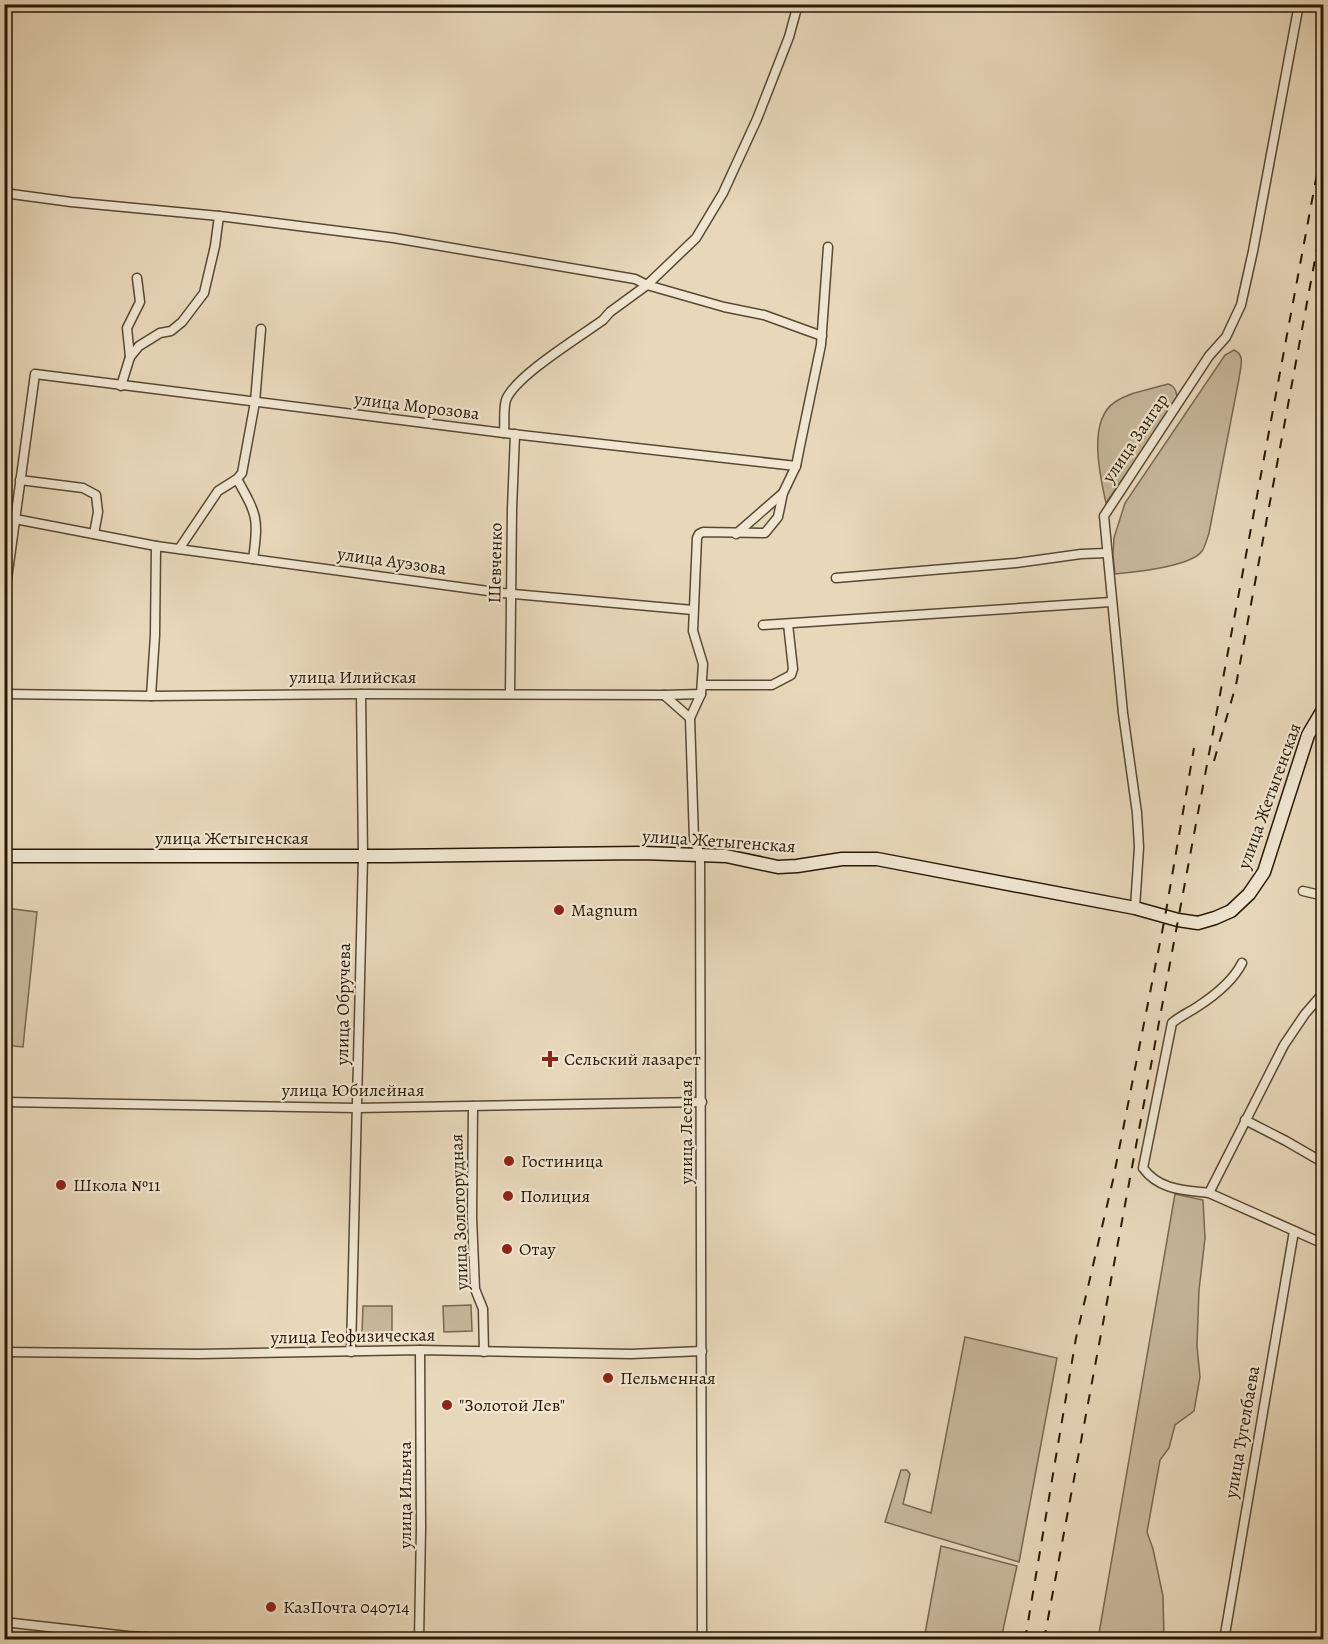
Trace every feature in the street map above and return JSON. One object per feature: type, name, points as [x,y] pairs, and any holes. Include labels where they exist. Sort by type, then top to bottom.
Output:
[{"type":"main road","name":"улица Жетыгенская","points":[[4,856],[643,853],[726,856],[778,867],[842,859],[877,860],[1135,908],[1198,923],[1231,911],[1249,894],[1264,872],[1308,735],[1323,708]]},
{"type":"street","points":[[504,433],[505,405],[515,387],[542,363],[603,320],[610,312],[647,285],[696,238],[723,193],[758,119],[789,37],[798,4]]},
{"type":"street","name":"улица Зангар","points":[[1135,908],[1138,866],[1137,813],[1123,713],[1104,516],[1209,356],[1226,337],[1241,305],[1299,4]]},
{"type":"street","points":[[4,193],[70,202],[219,216],[429,244],[635,279],[647,285],[724,307],[764,315],[822,336]]},
{"type":"street","points":[[130,357],[147,339],[171,331],[204,294],[219,216]]},
{"type":"street","points":[[693,610],[698,536],[703,532],[765,533],[778,517],[783,493],[796,466],[822,336],[828,247]]},
{"type":"street","points":[[121,386],[130,357],[127,328],[140,302],[137,278]]},
{"type":"street","points":[[178,549],[218,491],[237,479],[242,472],[255,402],[261,329]]},
{"type":"street","name":"улица Морозова","points":[[20,480],[34,374],[504,433],[796,466]]},
{"type":"street","name":"Шевченко","points":[[510,694],[515,434]]},
{"type":"street","points":[[237,479],[256,514],[253,559]]},
{"type":"street","points":[[4,602],[20,480],[83,488],[96,495],[98,513],[94,534]]},
{"type":"street","points":[[736,534],[783,493]]},
{"type":"street","name":"улица Ауэзова","points":[[15,519],[156,546],[511,594],[693,610]]},
{"type":"street","points":[[151,696],[155,635],[156,546]]},
{"type":"street","points":[[836,578],[1107,553]]},
{"type":"street","points":[[763,625],[1111,602]]},
{"type":"street","name":"улица Лесная","points":[[693,610],[693,631],[703,661],[702,689],[690,718],[694,840],[700,855],[702,1640]]},
{"type":"street","name":"улица Илийская","points":[[4,693],[151,696],[361,693],[664,695],[702,689],[772,685],[791,675],[788,624]]},
{"type":"street","name":"улица Обручева","points":[[351,1352],[363,856],[361,693]]},
{"type":"street","points":[[664,695],[690,718]]},
{"type":"street","points":[[1303,891],[1323,896]]},
{"type":"street","points":[[1242,963],[1239,970],[1218,993],[1196,1008],[1180,1015],[1172,1023],[1143,1168],[1156,1182],[1209,1193],[1323,1244]]},
{"type":"street","points":[[1209,1193],[1284,1045],[1323,992]]},
{"type":"street","name":"улица Юбилейная","points":[[4,1102],[357,1108],[702,1102]]},
{"type":"street","name":"улица Золоторудная","points":[[473,1106],[475,1289],[483,1309],[484,1352]]},
{"type":"street","points":[[1245,1120],[1323,1163]]},
{"type":"street","name":"улица Тугелбаева","points":[[1224,1640],[1294,1231]]},
{"type":"street","name":"улица Геофизическая","points":[[4,1352],[198,1354],[420,1350],[631,1354],[702,1351]]},
{"type":"street","name":"улица Ильича","points":[[419,1640],[420,1350]]},
{"type":"street","points":[[4,1622],[128,1636],[194,1640]]},
{"type":"shaded area","points":[[1234,350],[1240,355],[1241,366],[1209,533],[1203,549],[1196,556],[1174,565],[1115,574],[1114,538],[1125,503],[1225,355]]},
{"type":"shaded area","points":[[1168,384],[1174,388],[1177,400],[1106,503],[1099,464],[1098,435],[1106,410],[1127,396]]},
{"type":"shaded area","points":[[5,908],[37,912],[23,1047],[5,1045]]},
{"type":"shaded area","points":[[1175,1194],[1203,1200],[1205,1238],[1199,1290],[1197,1346],[1200,1377],[1194,1411],[1175,1425],[1169,1448],[1160,1460],[1147,1532],[1163,1596],[1164,1639],[1098,1639]]},
{"type":"shaded area","points":[[471,1305],[472,1331],[444,1332],[443,1306]]},
{"type":"shaded area","points":[[363,1306],[392,1306],[392,1333],[362,1332]]},
{"type":"shaded area","points":[[965,1337],[1057,1358],[1019,1562],[885,1522],[901,1470],[907,1470],[910,1474],[903,1504],[931,1513]]},
{"type":"shaded area","points":[[941,1546],[1017,1566],[1001,1639],[924,1639]]},
{"type":"railway","points":[[1044,1640],[1324,136]]},
{"type":"railway","points":[[1214,761],[1236,685],[1324,211]]},
{"type":"railway","points":[[1025,1640],[1076,1338],[1113,1180],[1165,917],[1194,748]]},
{"type":"place","name":"Magnum","points":[[559,910]]},
{"type":"place","name":"Сельский лазарет","points":[[550,1059]]},
{"type":"place","name":"Гостиница","points":[[509,1161]]},
{"type":"place","name":"Школа №11","points":[[61,1185]]},
{"type":"place","name":"Полиция","points":[[508,1196]]},
{"type":"place","name":"Отау","points":[[507,1249]]},
{"type":"place","name":"Пельменная","points":[[608,1378]]},
{"type":"place","name":"\"Золотой Лев\"","points":[[447,1405]]},
{"type":"place","name":"КазПочта 040714","points":[[271,1607]]}]
